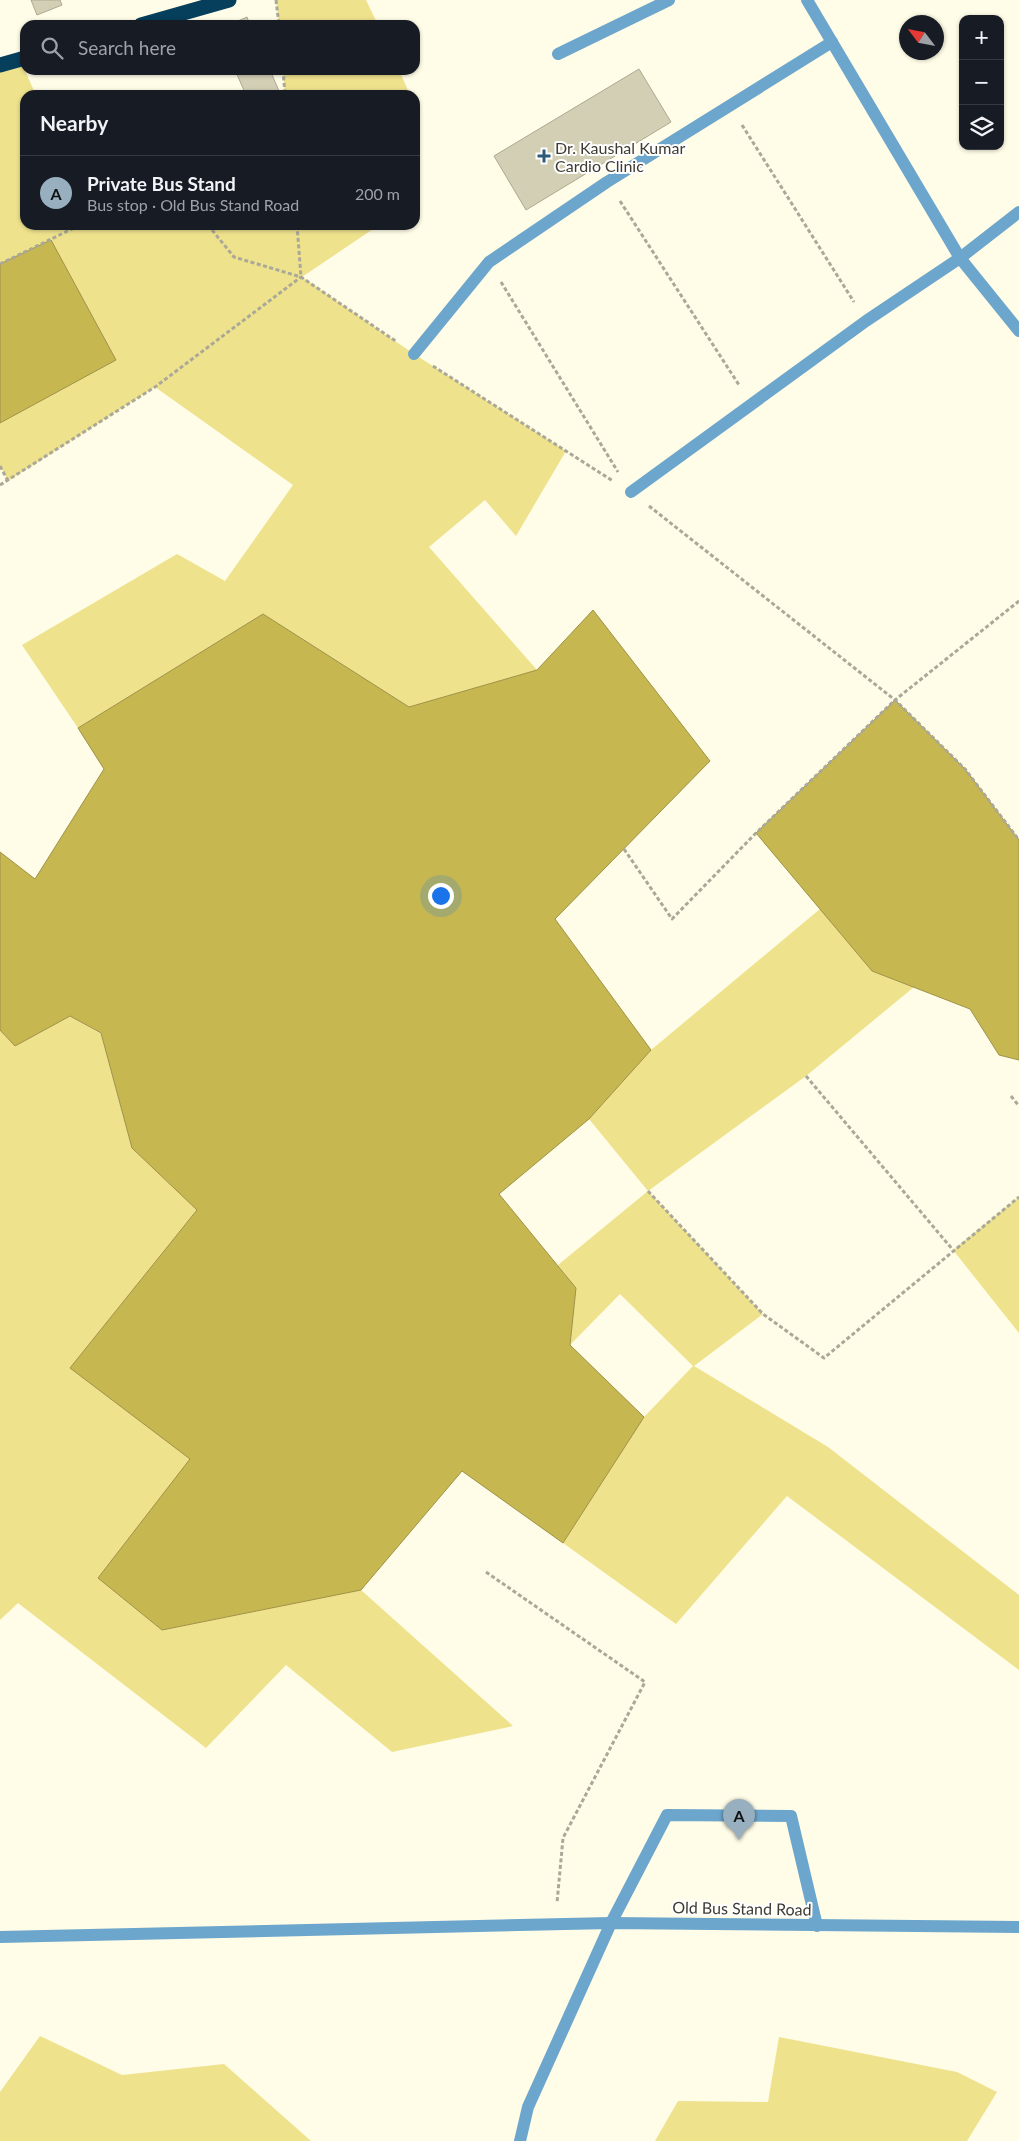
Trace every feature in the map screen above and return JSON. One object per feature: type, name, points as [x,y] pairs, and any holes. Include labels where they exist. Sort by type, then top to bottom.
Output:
[{"type":"highway","points":[[159,20],[229,0]]},
{"type":"highway","points":[[0,65],[20,59]]},
{"type":"street","points":[[558,54],[669,0]]},
{"type":"street","points":[[806,0],[960,258],[1019,330]]},
{"type":"street","points":[[414,354],[489,262],[607,182],[832,42]]},
{"type":"street","points":[[631,492],[866,321],[960,258],[1019,212]]},
{"type":"street","points":[[520,2141],[528,2107],[610,1923],[667,1815],[791,1816],[817,1926]]},
{"type":"street","name":"Old Bus Stand Road","points":[[0,1937],[610,1923],[1019,1927]]},
{"type":"path","points":[[276,0],[278,20]]},
{"type":"path","points":[[283,75],[285,90]]},
{"type":"path","points":[[730,106],[866,321]]},
{"type":"path","points":[[607,182],[751,404]]},
{"type":"path","points":[[0,264],[70,230]]},
{"type":"path","points":[[212,230],[234,257],[301,277]]},
{"type":"path","points":[[297,230],[301,277]]},
{"type":"path","points":[[489,262],[631,492]]},
{"type":"path","points":[[0,485],[155,387],[301,277]]},
{"type":"path","points":[[566,451],[631,492],[895,700],[965,769],[1019,840]]},
{"type":"path","points":[[0,466],[8,481]]},
{"type":"path","points":[[624,849],[672,920],[756,833],[895,700],[1019,601]]},
{"type":"path","points":[[806,1076],[953,1250]]},
{"type":"path","points":[[1011,1096],[1019,1106]]},
{"type":"path","points":[[648,1191],[763,1314],[824,1358],[1019,1197]]},
{"type":"path","points":[[486,1572],[645,1682],[563,1838],[555,1924]]},
{"type":"shaded area","points":[[276,0],[366,0],[376,20],[278,20]]},
{"type":"shaded area","points":[[20,60],[20,75],[27,75],[34,90],[20,90],[20,230],[372,230],[302,277],[414,354],[566,451],[516,536],[485,500],[429,547],[537,670],[409,707],[263,614],[78,728],[22,645],[177,554],[225,581],[293,485],[155,387],[8,481],[0,466],[0,423],[115,360],[51,240],[0,264],[0,65]]},
{"type":"shaded area","points":[[283,75],[401,75],[408,90],[285,90]]},
{"type":"shaded area","points":[[51,240],[116,360],[0,423],[0,264]]},
{"type":"shaded area","points":[[593,610],[710,761],[555,919],[651,1050],[589,1119],[499,1194],[576,1288],[570,1345],[644,1417],[563,1543],[462,1471],[361,1590],[162,1630],[98,1578],[190,1459],[70,1368],[197,1210],[132,1148],[101,1033],[70,1016],[15,1046],[0,1030],[0,852],[35,879],[104,769],[78,728],[263,614],[409,707],[537,670]]},
{"type":"shaded area","points":[[895,700],[965,769],[1019,840],[1019,1060],[999,1055],[970,1009],[872,971],[756,833]]},
{"type":"shaded area","points":[[820,909],[872,971],[914,987],[806,1076],[648,1191],[589,1119],[651,1050]]},
{"type":"shaded area","points":[[70,1016],[101,1034],[132,1148],[197,1210],[71,1367],[191,1459],[98,1578],[162,1630],[361,1590],[513,1726],[392,1752],[286,1665],[206,1748],[18,1603],[0,1620],[0,1030],[15,1046]]},
{"type":"shaded area","points":[[648,1191],[763,1314],[694,1366],[828,1447],[1019,1595],[1019,1670],[787,1496],[676,1624],[563,1543],[644,1417],[693,1366],[620,1294],[570,1345],[576,1288],[558,1265]]},
{"type":"shaded area","points":[[1019,1197],[1019,1333],[953,1250]]},
{"type":"shaded area","points":[[40,2036],[122,2075],[224,2064],[311,2141],[0,2141],[0,2092]]},
{"type":"shaded area","points":[[779,2037],[957,2072],[997,2092],[967,2141],[655,2141],[678,2101],[768,2102]]},
{"type":"building","points":[[31,0],[60,0],[62,5],[37,15]]},
{"type":"building","points":[[639,69],[671,122],[526,210],[494,156]]},
{"type":"building","points":[[237,75],[272,75],[279,90],[244,90]]},
{"type":"place","name":"Dr. Kaushal Kumar Cardio Clinic","points":[[544,156]]},
{"type":"place","name":"Private Bus Stand","points":[[739,1840]]}]
